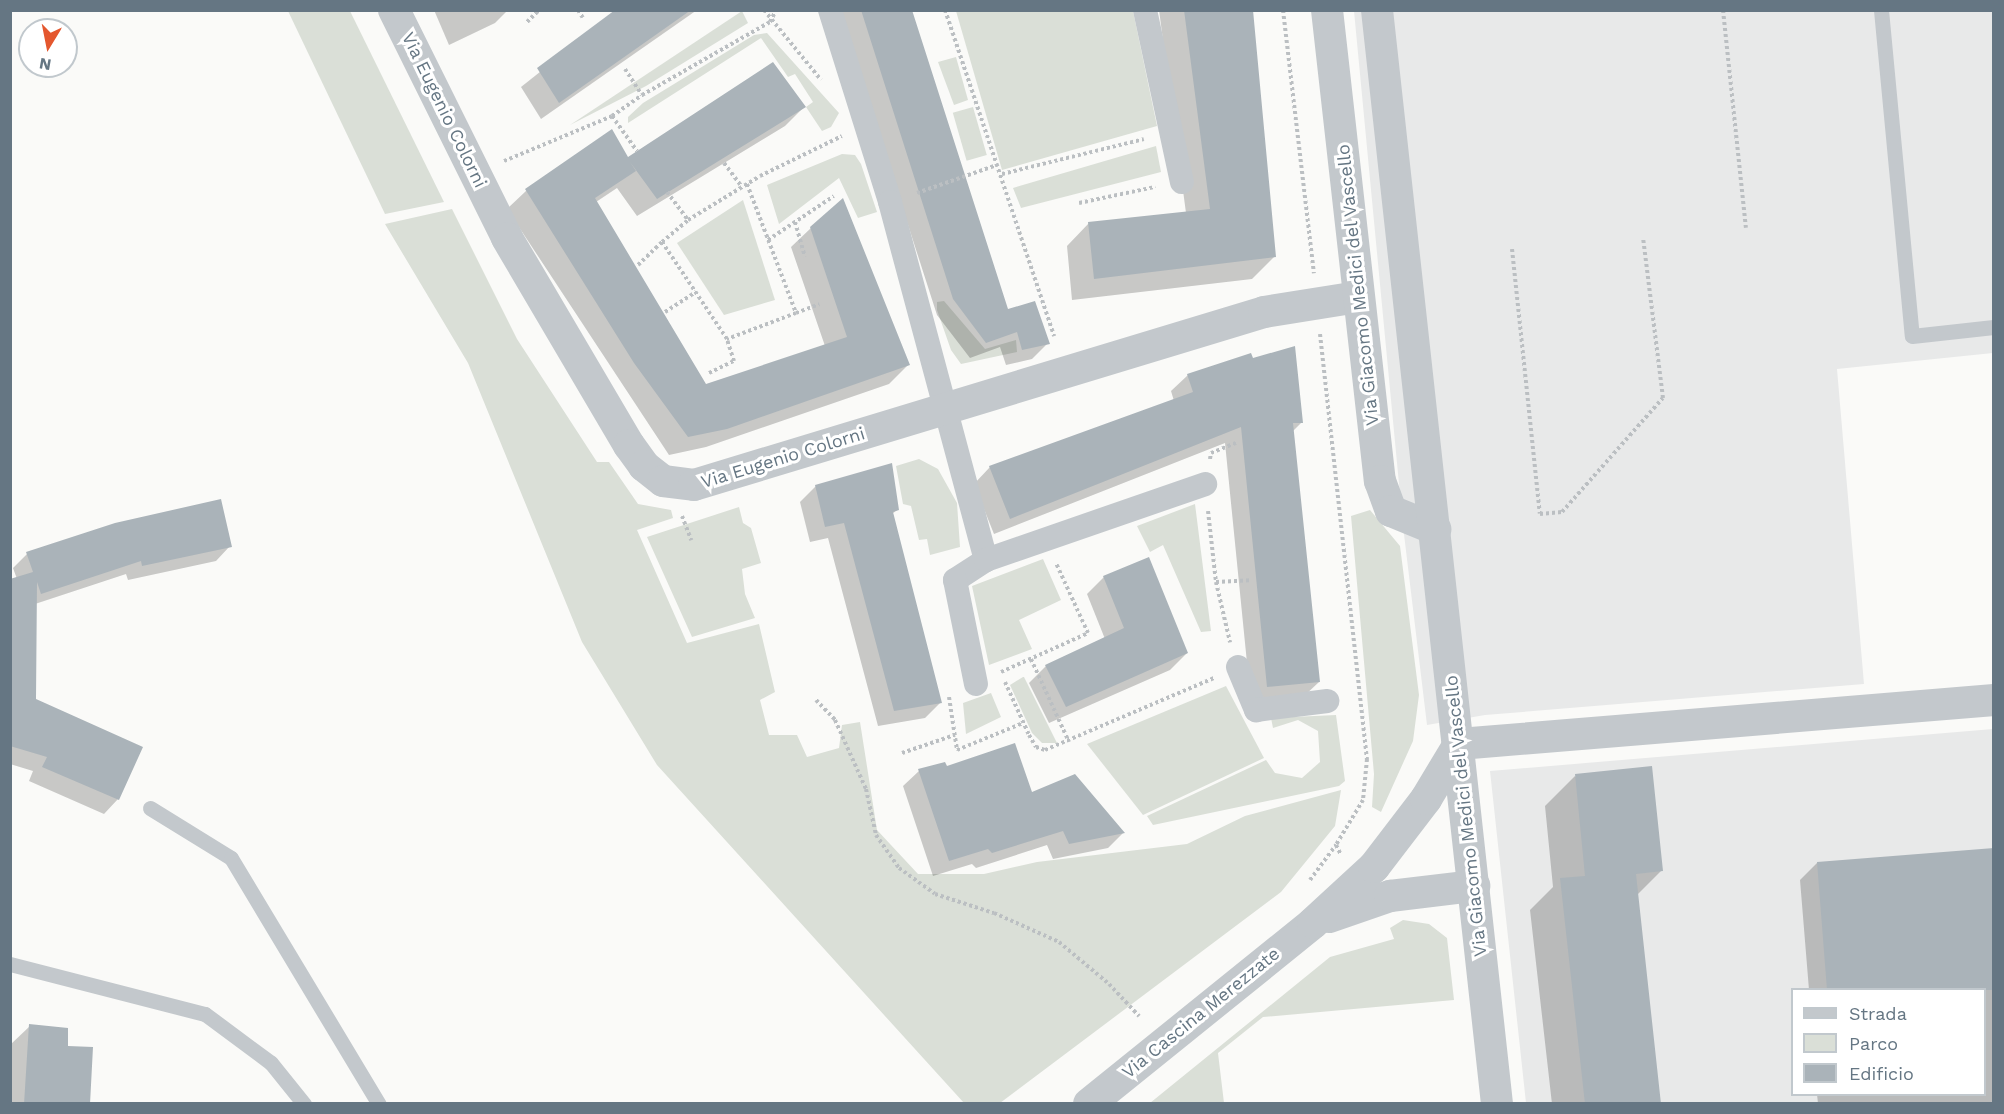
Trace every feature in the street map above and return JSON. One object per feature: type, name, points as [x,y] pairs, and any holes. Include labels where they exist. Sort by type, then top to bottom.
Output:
[{"type":"street","name":"Via Eugenio Colorni","points":[[394,10],[507,238],[629,445],[652,475],[671,483],[694,485],[1264,312],[1358,297]]},
{"type":"street","points":[[830,10],[890,202],[986,560]]},
{"type":"street","points":[[1145,10],[1182,182]]},
{"type":"street","name":"Via Giacomo Medici del Vascello","points":[[1327,10],[1358,297],[1383,493],[1392,511],[1435,529]]},
{"type":"street","name":"Via Giacomo Medici del Vascello","points":[[1377,10],[1497,1104]]},
{"type":"street","points":[[976,684],[955,580],[986,560],[1205,484]]},
{"type":"street","points":[[1238,667],[1256,710],[1327,701]]},
{"type":"street","points":[[1459,744],[1994,700]]},
{"type":"street","name":"Via Cascina Merezzate","points":[[1089,1104],[1313,923],[1385,855],[1459,744]]},
{"type":"street","points":[[1313,923],[1390,896],[1474,886]]},
{"type":"lane","points":[[1881,10],[1912,336],[1994,327]]},
{"type":"lane","points":[[150,808],[231,858],[379,1104]]},
{"type":"lane","points":[[10,964],[205,1014],[271,1063],[304,1104]]},
{"type":"path","points":[[527,22],[539,10]]},
{"type":"path","points":[[578,10],[583,18]]},
{"type":"path","points":[[764,10],[770,22],[828,87]]},
{"type":"path","points":[[499,168],[505,160],[612,117],[642,94],[770,22],[776,10]]},
{"type":"path","points":[[945,10],[1002,174],[1054,336]]},
{"type":"path","points":[[1283,10],[1368,759],[1363,800],[1336,844]]},
{"type":"path","points":[[1722,10],[1746,228]]},
{"type":"path","points":[[625,69],[642,94]]},
{"type":"path","points":[[612,117],[637,151]]},
{"type":"path","points":[[638,265],[688,220],[742,187],[794,157],[865,127]]},
{"type":"path","points":[[1002,174],[1171,131]]},
{"type":"path","points":[[724,163],[742,187]]},
{"type":"path","points":[[890,202],[997,165]]},
{"type":"path","points":[[1079,203],[1182,182]]},
{"type":"path","points":[[747,184],[796,313]]},
{"type":"path","points":[[667,192],[688,220]]},
{"type":"path","points":[[768,240],[834,196]]},
{"type":"path","points":[[795,222],[805,257]]},
{"type":"path","points":[[1512,249],[1539,514],[1562,512],[1663,398],[1643,238]]},
{"type":"path","points":[[663,242],[727,339],[734,361],[709,373]]},
{"type":"path","points":[[665,312],[696,292]]},
{"type":"path","points":[[727,339],[819,304]]},
{"type":"path","points":[[1001,673],[1023,723],[1040,749],[1069,742],[1238,667],[1216,582],[1205,484]]},
{"type":"path","points":[[681,507],[683,524],[691,540]]},
{"type":"path","points":[[1023,723],[957,750],[949,696],[1088,633],[1044,540]]},
{"type":"path","points":[[1216,582],[1250,580]]},
{"type":"path","points":[[1031,659],[1069,742]]},
{"type":"path","points":[[816,700],[835,720],[866,789],[876,835],[899,868],[935,894],[994,913],[1059,942],[1109,984],[1139,1016]]},
{"type":"path","points":[[902,753],[955,735]]},
{"type":"shaded area","points":[[1354,11],[1993,11],[1993,353],[1837,369],[1864,684],[1485,715],[1427,725],[1403,526]]},
{"type":"shaded area","points":[[1993,729],[1993,1103],[1526,1103],[1490,771]]},
{"type":"green space","points":[[288,11],[350,11],[444,202],[385,214]]},
{"type":"green space","points":[[742,11],[748,23],[646,86],[570,125]]},
{"type":"green space","points":[[956,11],[1133,11],[1157,126],[1002,170]]},
{"type":"green space","points":[[767,33],[839,113],[831,127],[822,131],[806,107],[813,102],[795,74],[788,77],[761,38],[628,123],[628,117],[643,103],[754,35]]},
{"type":"green space","points":[[956,57],[968,100],[954,105],[938,62]]},
{"type":"green space","points":[[973,107],[987,155],[967,161],[953,113]]},
{"type":"green space","points":[[1156,146],[1161,172],[1021,208],[1013,188]]},
{"type":"green space","points":[[842,154],[855,155],[861,164],[877,212],[858,218],[839,178],[779,224],[767,185]]},
{"type":"green space","points":[[743,200],[775,300],[724,315],[677,243]]},
{"type":"green space","points":[[452,209],[517,339],[597,462],[609,462],[638,504],[671,510],[673,518],[637,530],[687,643],[759,624],[775,692],[760,700],[769,735],[797,735],[807,757],[839,748],[842,725],[860,722],[877,830],[918,874],[984,874],[1037,862],[1187,844],[1245,816],[1341,790],[1335,826],[1281,892],[1000,1103],[964,1103],[657,765],[582,642],[468,363],[385,224]]},
{"type":"green space","points":[[944,301],[985,349],[1016,340],[1017,352],[961,364],[951,350],[937,310],[937,302]]},
{"type":"green space","points":[[919,459],[938,469],[957,503],[960,547],[930,555],[927,539],[919,540],[911,506],[903,504],[896,466]]},
{"type":"green space","points":[[1195,504],[1211,631],[1201,632],[1163,545],[1150,552],[1137,526]]},
{"type":"green space","points":[[739,507],[743,523],[751,528],[761,563],[742,569],[745,594],[755,618],[692,637],[647,537]]},
{"type":"green space","points":[[1370,510],[1400,546],[1419,695],[1413,741],[1381,812],[1372,807],[1374,774],[1351,516]]},
{"type":"green space","points":[[1043,559],[1061,600],[1019,620],[1032,649],[989,665],[972,586]]},
{"type":"green space","points":[[1023,677],[1057,743],[1042,743],[1032,733],[1010,685]]},
{"type":"green space","points":[[1226,686],[1264,758],[1143,815],[1087,744]]},
{"type":"green space","points":[[991,693],[1001,717],[966,734],[963,703]]},
{"type":"green space","points":[[1336,715],[1345,781],[1339,786],[1153,825],[1147,816],[1266,760],[1275,773],[1302,778],[1320,762],[1318,731],[1298,720],[1273,728],[1271,718]]},
{"type":"green space","points":[[1403,920],[1429,924],[1447,938],[1454,1000],[1263,1017],[1218,1053],[1224,1103],[1150,1103],[1330,957],[1394,939],[1390,928]]},
{"type":"building","points":[[615,10],[691,10],[559,103],[537,68]]},
{"type":"building","points":[[861,10],[912,10],[1008,309],[1035,301],[1050,344],[1022,350],[1017,332],[986,343],[953,299]]},
{"type":"building","points":[[1184,10],[1253,10],[1276,257],[1094,279],[1088,222],[1210,209]]},
{"type":"building","points":[[773,62],[806,107],[657,199],[630,162],[636,171],[595,198],[706,384],[847,337],[810,227],[843,198],[910,365],[727,429],[688,437],[634,363],[525,189],[612,129],[628,157]]},
{"type":"building","points":[[1295,346],[1303,423],[1293,423],[1320,682],[1267,687],[1241,427],[1010,519],[989,466],[1193,392],[1187,374],[1251,353],[1253,358]]},
{"type":"building","points":[[892,463],[899,510],[893,512],[942,703],[894,711],[844,523],[825,527],[815,485]]},
{"type":"building","points":[[221,499],[232,547],[142,566],[141,561],[41,594],[37,582],[36,699],[143,747],[119,800],[42,767],[47,757],[10,746],[10,579],[33,572],[26,552],[115,523]]},
{"type":"building","points":[[1149,557],[1188,653],[1066,707],[1045,665],[1124,628],[1103,576]]},
{"type":"building","points":[[1015,743],[1032,792],[1075,774],[1125,833],[1069,844],[1063,831],[992,853],[988,849],[949,861],[918,769],[945,762],[947,766]]},
{"type":"building","points":[[1652,766],[1663,871],[1636,874],[1661,1104],[1585,1104],[1560,878],[1585,876],[1575,774]]},
{"type":"building","points":[[1994,848],[1994,990],[1986,990],[1986,988],[1827,988],[1817,862]]},
{"type":"building","points":[[29,1024],[68,1028],[68,1046],[93,1047],[90,1104],[24,1104]]}]
